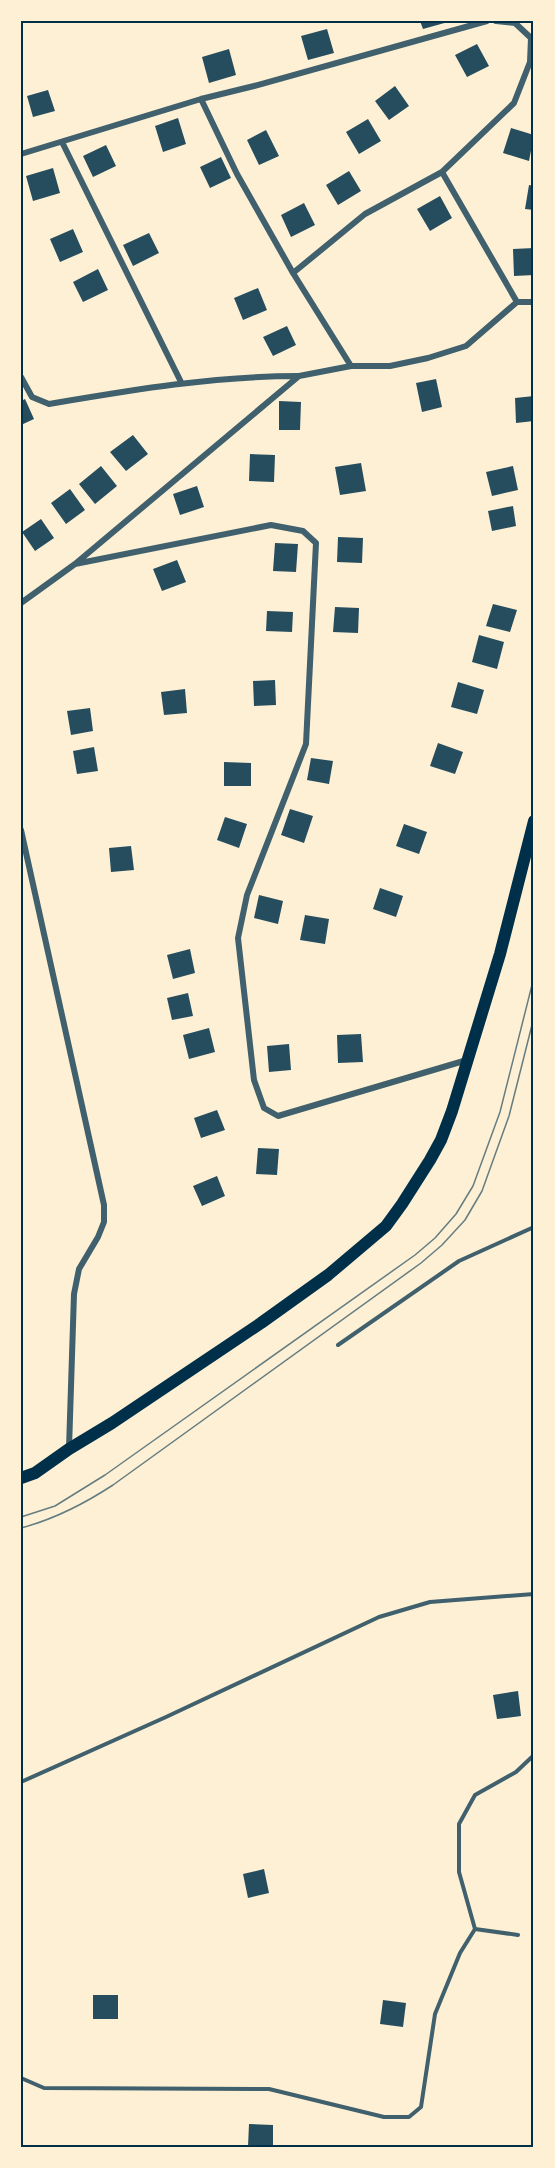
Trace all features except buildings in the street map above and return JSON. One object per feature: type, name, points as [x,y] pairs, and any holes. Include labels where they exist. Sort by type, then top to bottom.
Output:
[{"type":"main road","points":[[21,1478],[35,1473],[261,1323],[328,1275],[386,1226],[441,1140],[500,954],[534,821]]},
{"type":"street","points":[[21,154],[201,99],[487,21]]},
{"type":"street","points":[[293,273],[365,214],[442,172],[514,103],[530,62],[531,38],[515,23],[496,21]]},
{"type":"street","points":[[201,99],[237,174],[293,273],[351,366]]},
{"type":"street","points":[[62,142],[181,382]]},
{"type":"street","points":[[442,172],[517,302]]},
{"type":"street","points":[[21,377],[32,397],[49,404],[181,382],[248,376],[299,376],[351,366],[390,366],[428,358],[466,346],[517,302],[534,302]]},
{"type":"street","points":[[21,603],[75,564],[299,376]]},
{"type":"street","points":[[75,564],[271,525],[303,531],[316,543],[306,744],[247,895],[238,938],[254,1080],[264,1108],[278,1116],[468,1060]]},
{"type":"street","points":[[21,830],[104,1205],[104,1222],[79,1269],[75,1294],[69,1449]]},
{"type":"lane","points":[[338,1345],[459,1261],[534,1227]]},
{"type":"lane","points":[[21,1782],[166,1717],[378,1617],[430,1602],[534,1594]]},
{"type":"lane","points":[[21,2078],[44,2088],[269,2089],[384,2117],[409,2117],[421,2107],[435,2014],[460,1953],[475,1929],[459,1872],[459,1824],[475,1796],[516,1772],[534,1755]]},
{"type":"lane","points":[[475,1929],[518,1935]]},
{"type":"tram line","points":[[21,1517],[55,1506],[105,1475],[415,1255],[435,1238],[456,1214],[473,1186],[500,1112],[534,977]]},
{"type":"tram line","points":[[21,1528],[69,1510],[113,1485],[421,1263],[442,1245],[465,1220],[482,1191],[509,1116],[534,1017]]}]
